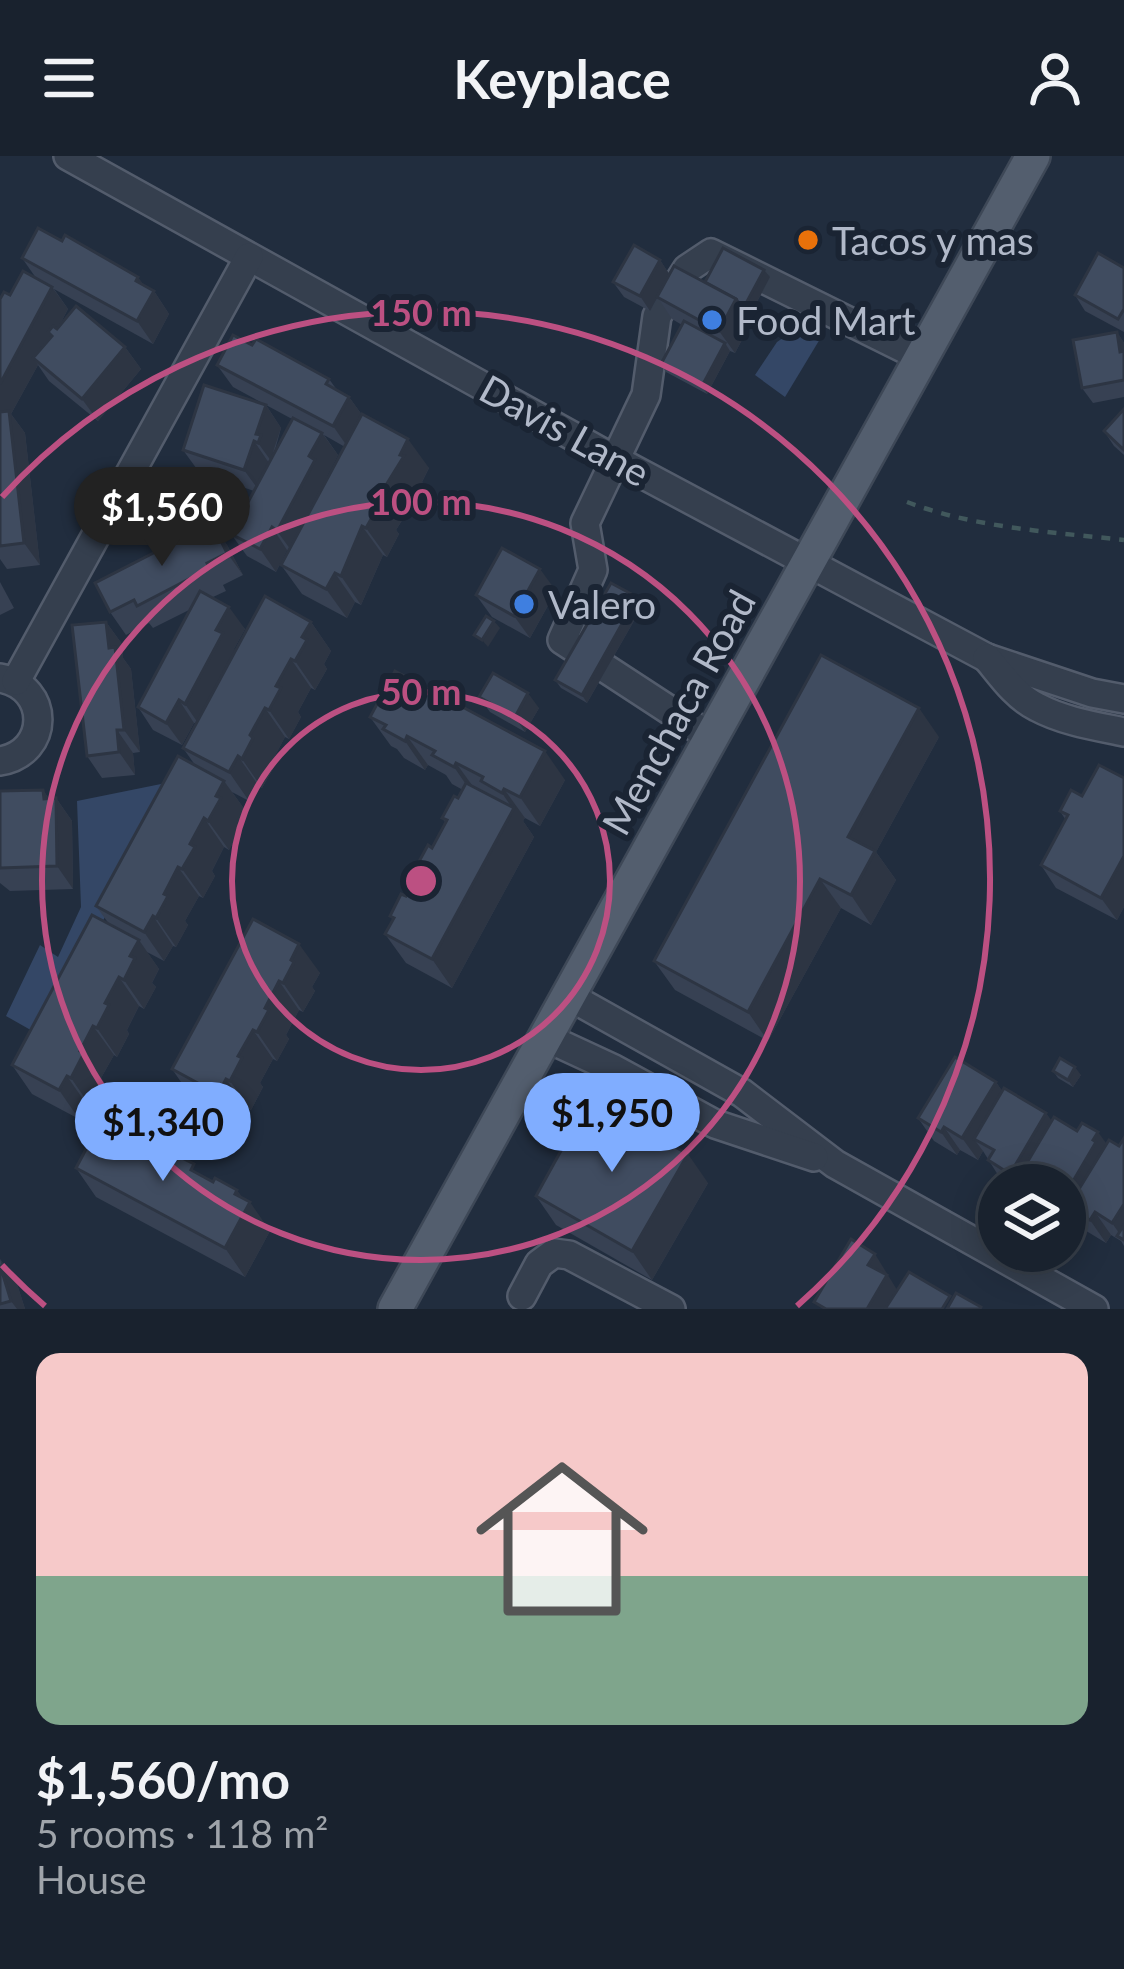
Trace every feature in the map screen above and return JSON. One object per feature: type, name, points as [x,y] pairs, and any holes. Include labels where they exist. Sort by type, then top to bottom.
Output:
[{"type":"main road","name":"Menchaca Road","points":[[395,1309],[1034,156]]},
{"type":"street","name":"Davis Lane","points":[[68,156],[614,459],[987,658]]},
{"type":"street","points":[[712,738],[562,640],[592,570],[585,524],[646,394],[657,316],[687,269],[711,253],[923,358]]},
{"type":"street","points":[[0,760],[14,759],[32,743],[39,720],[33,697],[8,680],[249,257]]},
{"type":"street","points":[[987,658],[1124,699]]},
{"type":"street","points":[[987,658],[1034,706],[1124,732]]},
{"type":"street","points":[[567,994],[742,1093],[835,1164],[1094,1309]]},
{"type":"street","points":[[545,1037],[715,1124],[835,1164]]},
{"type":"street","points":[[522,1296],[539,1264],[554,1253],[569,1255],[671,1309]]},
{"type":"path","points":[[908,502],[958,517],[1124,540]]},
{"type":"water","points":[[796,329],[823,334],[785,397],[755,375],[777,342]]},
{"type":"water","points":[[161,784],[170,791],[43,1037],[6,1016],[40,945],[58,957],[81,907],[77,801]]},
{"type":"building","points":[[38,228],[62,241],[65,235],[154,291],[137,321],[22,258]]},
{"type":"building","points":[[634,245],[660,260],[640,296],[613,282]]},
{"type":"building","points":[[723,248],[764,270],[743,309],[736,299],[705,282]]},
{"type":"building","points":[[1098,253],[1124,268],[1124,309],[1118,319],[1075,295]]},
{"type":"building","points":[[674,266],[736,299],[719,331],[657,297]]},
{"type":"building","points":[[23,271],[52,287],[0,384],[0,299],[4,292],[10,295]]},
{"type":"building","points":[[76,306],[125,347],[82,399],[33,358],[52,336],[48,332],[53,326],[57,329]]},
{"type":"building","points":[[684,321],[725,343],[702,386],[661,364]]},
{"type":"building","points":[[1117,332],[1120,352],[1124,351],[1124,380],[1082,388],[1073,340]]},
{"type":"building","points":[[233,335],[252,345],[256,339],[329,379],[326,384],[349,397],[333,426],[217,365]]},
{"type":"building","points":[[204,385],[266,405],[256,434],[261,435],[258,443],[254,441],[244,470],[183,450]]},
{"type":"building","points":[[1124,409],[1124,450],[1104,431]]},
{"type":"building","points":[[9,411],[24,543],[0,546],[0,412]]},
{"type":"building","points":[[362,414],[408,439],[400,455],[404,456],[375,503],[379,505],[366,528],[362,526],[341,576],[335,573],[326,589],[281,565]]},
{"type":"building","points":[[293,418],[322,433],[309,456],[315,460],[277,531],[272,527],[260,549],[231,534]]},
{"type":"building","points":[[212,523],[227,553],[207,563],[210,568],[137,606],[134,600],[110,612],[95,583]]},
{"type":"building","points":[[502,548],[540,569],[514,616],[476,595]]},
{"type":"building","name":"Valero","points":[[611,583],[637,597],[582,695],[555,680]]},
{"type":"building","points":[[200,591],[229,607],[216,630],[223,633],[185,704],[179,700],[166,723],[138,707]]},
{"type":"building","points":[[265,596],[311,622],[302,637],[307,640],[276,686],[281,688],[269,710],[265,708],[242,759],[238,756],[229,772],[183,748]]},
{"type":"building","points":[[486,616],[494,621],[482,640],[474,635]]},
{"type":"building","points":[[106,622],[109,648],[115,647],[124,730],[117,730],[119,752],[87,756],[72,625]]},
{"type":"building","points":[[821,655],[919,708],[848,837],[875,851],[851,895],[820,879],[748,1012],[654,961]]},
{"type":"building","points":[[395,671],[545,751],[520,797],[504,789],[502,793],[481,781],[483,777],[456,763],[454,767],[407,736],[405,741],[370,717]]},
{"type":"building","points":[[493,673],[528,693],[515,717],[479,697]]},
{"type":"building","points":[[178,756],[224,781],[216,796],[221,798],[208,821],[204,818],[190,844],[195,847],[182,869],[178,867],[164,894],[168,896],[144,932],[96,906]]},
{"type":"building","points":[[1099,765],[1124,778],[1124,856],[1101,898],[1041,865],[1068,815],[1060,811],[1071,790],[1082,796]]},
{"type":"building","points":[[466,783],[514,808],[432,959],[385,934],[401,894],[406,896],[420,869],[416,867],[447,820],[442,818]]},
{"type":"building","points":[[43,790],[44,799],[56,798],[57,866],[0,868],[0,791]]},
{"type":"building","points":[[92,915],[139,940],[124,980],[119,977],[71,1078],[67,1076],[59,1090],[12,1065]]},
{"type":"building","points":[[253,919],[299,944],[283,983],[279,981],[265,1008],[269,1010],[218,1094],[172,1069]]},
{"type":"building","points":[[955,1057],[996,1082],[962,1138],[918,1118]]},
{"type":"building","points":[[1060,1058],[1075,1067],[1068,1080],[1053,1071]]},
{"type":"building","points":[[1004,1088],[1046,1113],[1016,1164],[994,1164],[988,1160],[994,1150],[974,1139]]},
{"type":"building","points":[[589,1100],[688,1154],[632,1251],[536,1196]]},
{"type":"building","points":[[1054,1117],[1077,1131],[1082,1123],[1098,1132],[1083,1164],[1026,1164]]},
{"type":"building","points":[[101,1121],[140,1137],[137,1141],[164,1155],[166,1150],[194,1164],[191,1170],[213,1182],[215,1178],[250,1202],[225,1248],[76,1168]]},
{"type":"building","points":[[1124,1138],[1124,1204],[1112,1223],[1095,1212],[1090,1220],[1086,1218],[1086,1178],[1109,1140],[1119,1146]]},
{"type":"building","points":[[851,1239],[875,1254],[868,1265],[887,1275],[867,1309],[826,1309],[814,1302]]},
{"type":"building","points":[[0,1265],[11,1301],[0,1304]]},
{"type":"building","points":[[909,1272],[950,1296],[942,1309],[885,1309]]},
{"type":"building","points":[[956,1293],[981,1307],[980,1309],[947,1309]]},
{"type":"place","name":"Tacos y mas","points":[[808,240]]},
{"type":"place","name":"Food Mart","points":[[712,320]]},
{"type":"place","name":"Valero","points":[[524,604]]}]
